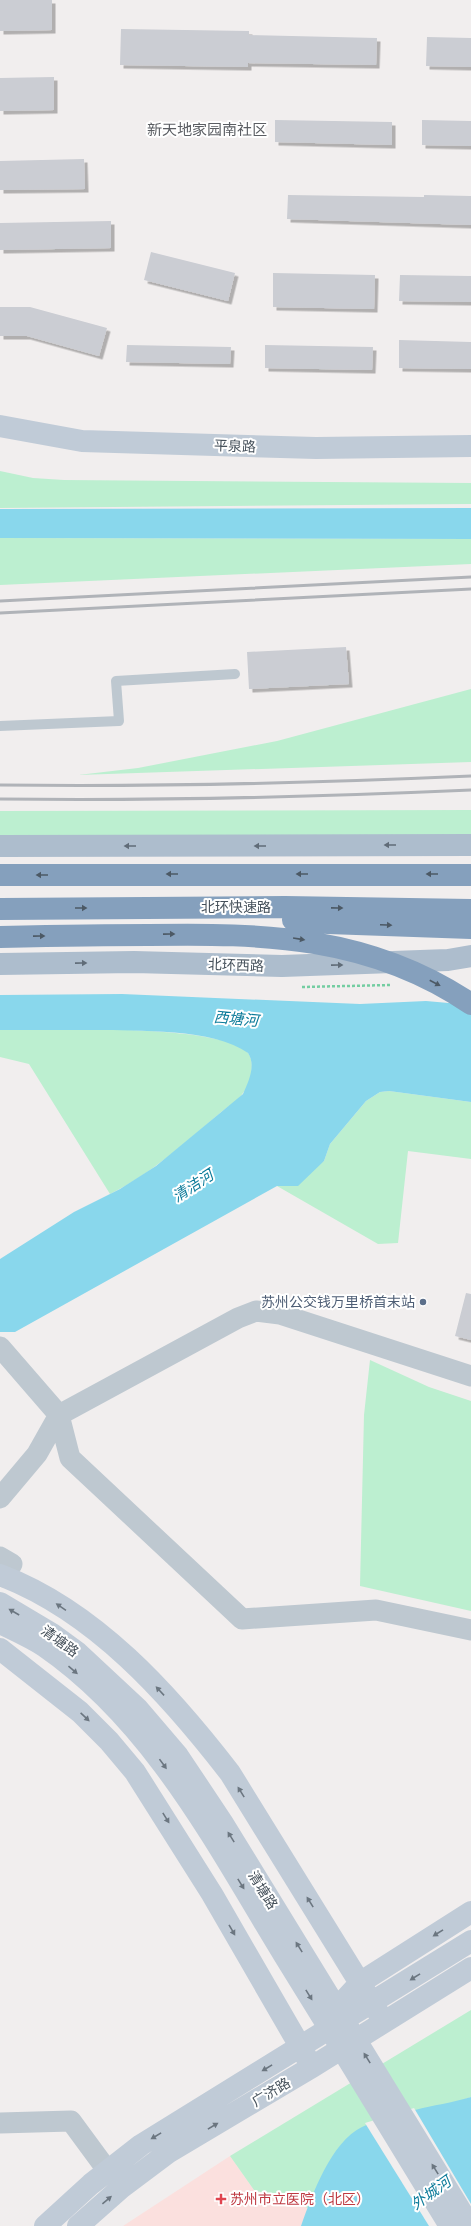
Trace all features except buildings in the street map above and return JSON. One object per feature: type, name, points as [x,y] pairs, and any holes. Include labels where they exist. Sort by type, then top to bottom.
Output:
[{"type":"highway","points":[[0,875],[471,875]]},
{"type":"highway","points":[[180,907],[328,923],[471,928]]},
{"type":"highway","name":"北环快速路","points":[[0,909],[180,907],[471,910]]},
{"type":"highway","points":[[0,937],[209,934],[289,938],[350,950],[383,960],[431,981],[471,1004]]},
{"type":"main road","name":"平泉路","points":[[0,426],[82,441],[316,448],[471,446]]},
{"type":"main road","points":[[0,846],[471,845]]},
{"type":"main road","name":"北环西路","points":[[0,964],[134,962],[282,966],[448,960],[471,956]]},
{"type":"main road","points":[[448,960],[471,959]]},
{"type":"main road","points":[[1,1570],[82,1621],[145,1675],[180,1712],[230,1773],[361,1982],[384,2022]]},
{"type":"main road","name":"清塘路","points":[[0,1604],[48,1640],[104,1676],[137,1708],[194,1779],[470,2226]]},
{"type":"main road","name":"清塘路","points":[[0,1623],[48,1640],[68,1665],[113,1706],[154,1752],[212,1838],[450,2226]]},
{"type":"main road","points":[[0,1649],[80,1712],[110,1741],[135,1772],[208,1888],[312,2067]]},
{"type":"main road","name":"广济路","points":[[300,2048],[361,1982],[471,1912]]},
{"type":"main road","name":"广济路","points":[[45,2226],[107,2170],[141,2145],[471,1941]]},
{"type":"main road","name":"广济路","points":[[78,2226],[137,2175],[169,2152],[312,2067],[471,1968]]},
{"type":"street","points":[[0,1498],[36,1454],[59,1415],[231,1322],[256,1311],[280,1314],[471,1376]]},
{"type":"street","points":[[0,1347],[59,1415],[70,1458],[242,1619],[376,1610],[471,1630]]},
{"type":"street","points":[[0,2123],[71,2121],[107,2170]]},
{"type":"lane","points":[[0,726],[119,721],[116,682],[235,674]]},
{"type":"shaded area","name":"苏州市立医院（北区）","points":[[230,2156],[254,2190],[308,2208],[301,2226],[123,2226]]},
{"type":"green space","points":[[0,471],[33,478],[64,480],[471,483],[471,504],[0,508]]},
{"type":"green space","points":[[0,538],[471,539],[471,564],[0,585]]},
{"type":"green space","points":[[471,689],[471,762],[78,775],[138,768],[277,741]]},
{"type":"green space","points":[[471,810],[471,835],[0,836],[0,811]]},
{"type":"green space","points":[[0,1030],[131,1030],[204,1037],[232,1043],[248,1053],[252,1062],[252,1068],[248,1085],[241,1096],[154,1167],[140,1177],[110,1194],[29,1064],[0,1057]]},
{"type":"green space","points":[[389,1091],[471,1102],[471,1159],[408,1151],[398,1243],[378,1244],[277,1186],[288,1185],[324,1161],[330,1144],[366,1101],[380,1092]]},
{"type":"green space","points":[[370,1360],[429,1387],[471,1401],[471,1611],[360,1586],[364,1415]]},
{"type":"green space","points":[[471,2010],[471,2097],[341,2145],[308,2208],[254,2190],[230,2156]]},
{"type":"water","points":[[471,508],[471,539],[0,538],[0,509]]},
{"type":"water","points":[[122,994],[360,1004],[426,1001],[471,1005],[471,1102],[389,1091],[380,1092],[366,1101],[330,1144],[324,1161],[298,1186],[277,1186],[15,1332],[0,1332],[0,1259],[74,1212],[120,1189],[156,1166],[243,1094],[251,1073],[252,1068],[248,1053],[233,1045],[216,1039],[195,1035],[152,1031],[0,1030],[0,995]]},
{"type":"water","name":"外城河","points":[[471,2097],[471,2226],[301,2226],[324,2170],[341,2144],[351,2134],[362,2127],[388,2117]]},
{"type":"pier","points":[[414,2108],[471,2204],[471,2226],[429,2226],[365,2123]]},
{"type":"railway","points":[[0,601],[471,577]]},
{"type":"railway","points":[[0,613],[471,589]]},
{"type":"railway","points":[[0,785],[236,784],[471,776]]},
{"type":"railway","points":[[0,799],[236,798],[471,790]]},
{"type":"place","name":"苏州公交钱万里桥首末站","points":[[423,1302]]},
{"type":"place","name":"苏州市立医院（北区）","points":[[221,2199]]},
{"type":"district","name":"新天地家园南社区","points":[[207,130]]},
{"type":"water label","name":"西塘河","points":[[236,1019]]},
{"type":"water label","name":"清洁河","points":[[193,1186]]}]
